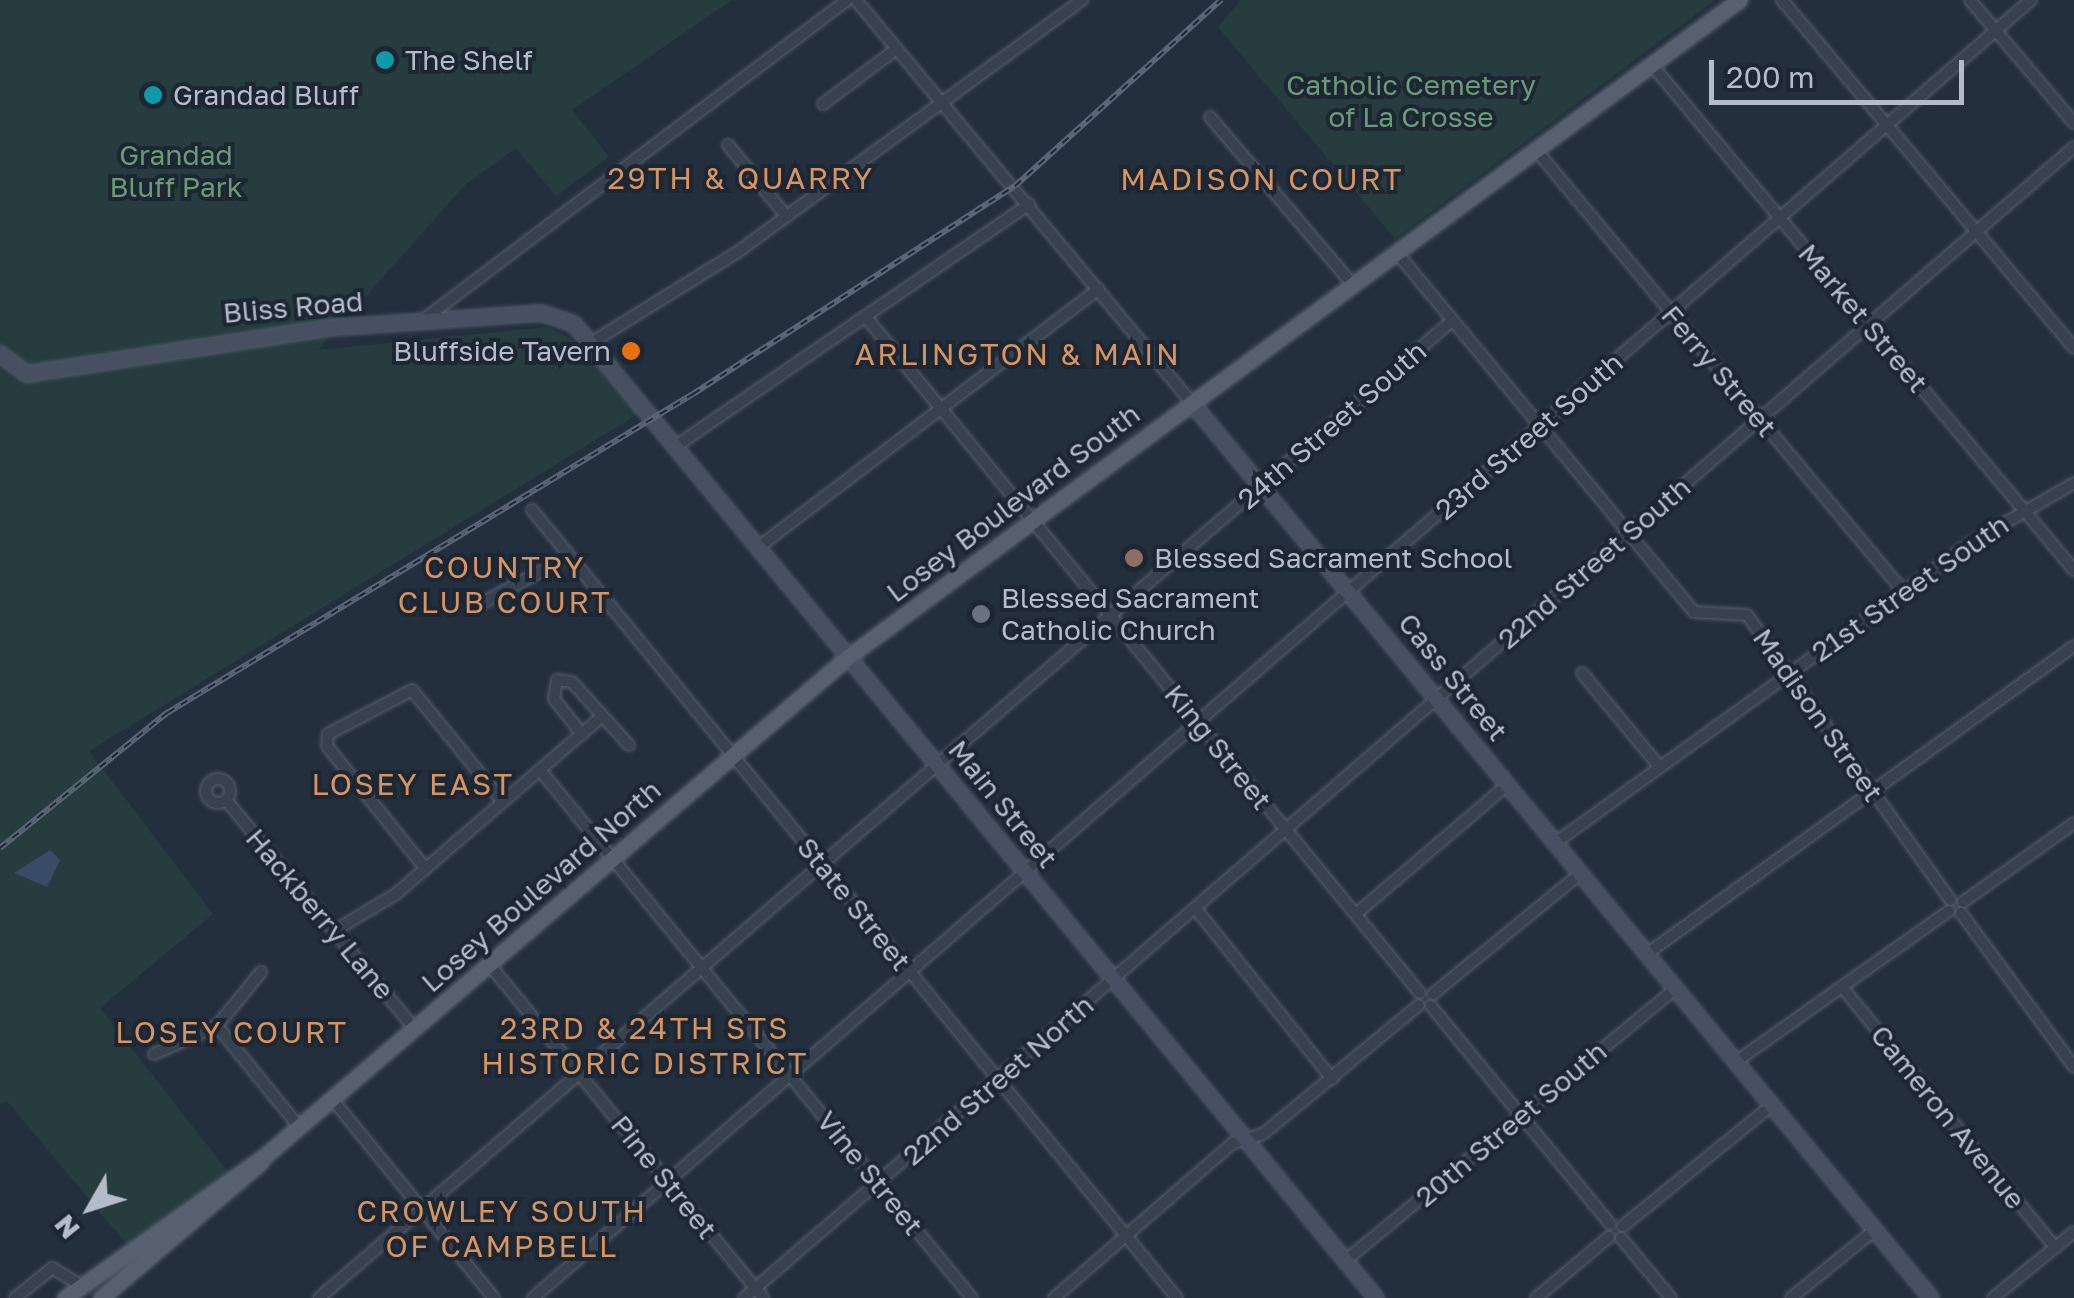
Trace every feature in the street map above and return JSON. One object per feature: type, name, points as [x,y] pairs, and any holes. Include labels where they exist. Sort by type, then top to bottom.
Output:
[{"type":"main road","name":"Losey Boulevard South","points":[[849,656],[1739,0]]},
{"type":"main road","name":"Losey Boulevard North","points":[[95,1296],[333,1100],[849,656]]},
{"type":"main road","name":"Losey Boulevard North","points":[[95,1296],[131,1278],[266,1155]]},
{"type":"main road","points":[[120,1298],[131,1278]]},
{"type":"main road","points":[[65,1298],[95,1296]]},
{"type":"street","points":[[594,341],[787,218],[1082,0]]},
{"type":"street","points":[[1782,0],[2074,348]]},
{"type":"street","points":[[1970,0],[2074,123]]},
{"type":"street","name":"23rd Street South","points":[[533,1298],[2031,0]]},
{"type":"street","points":[[418,324],[856,1]]},
{"type":"street","name":"Cass Street","points":[[856,1],[1029,204],[1930,1298]]},
{"type":"street","points":[[823,104],[895,50]]},
{"type":"street","name":"Market Street","points":[[1652,64],[2074,570]]},
{"type":"street","points":[[1210,118],[1353,285]]},
{"type":"street","points":[[728,145],[787,218]]},
{"type":"street","name":"22nd Street South","points":[[1114,980],[2074,147]]},
{"type":"street","name":"Ferry Street","points":[[1536,150],[1903,591]]},
{"type":"street","points":[[676,446],[1029,204]]},
{"type":"street","name":"Madison Street","points":[[1396,253],[1701,618],[1744,612],[2074,1067]]},
{"type":"street","points":[[760,546],[1099,289]]},
{"type":"street","name":"Bliss Road","points":[[0,354],[27,374],[212,340],[540,314],[594,341]]},
{"type":"street","name":"King Street","points":[[865,316],[1671,1298]]},
{"type":"street","name":"24th Street South","points":[[320,1298],[1453,320]]},
{"type":"street","name":"Main Street","points":[[594,341],[1376,1298]]},
{"type":"street","name":"21st Street South","points":[[1555,842],[1903,591],[2074,483]]},
{"type":"street","name":"State Street","points":[[532,510],[1177,1298]]},
{"type":"street","points":[[473,608],[569,556]]},
{"type":"street","points":[[1648,953],[2074,646]]},
{"type":"street","points":[[1582,673],[1658,766]]},
{"type":"street","points":[[582,734],[553,684],[572,682],[629,745]]},
{"type":"street","points":[[425,868],[324,739],[412,690],[503,802]]},
{"type":"street","points":[[334,931],[425,868],[601,718]]},
{"type":"street","name":"Vine Street","points":[[540,770],[972,1298]]},
{"type":"street","points":[[1356,914],[1508,784]]},
{"type":"street","name":"Hackberry Lane","points":[[226,800],[414,1028]]},
{"type":"street","points":[[1737,1060],[2074,823]]},
{"type":"street","points":[[1054,1298],[1247,1139],[1332,1079],[1581,872]]},
{"type":"street","points":[[1196,909],[1332,1079]]},
{"type":"street","name":"Pine Street","points":[[489,964],[763,1298]]},
{"type":"street","points":[[154,1054],[217,1026],[261,972]]},
{"type":"street","name":"22nd Street North","points":[[744,1298],[1114,980]]},
{"type":"street","name":"Cameron Avenue","points":[[1842,987],[2055,1247]]},
{"type":"street","name":"20th Street South","points":[[1345,1261],[1676,988]]},
{"type":"street","points":[[217,1026],[300,1128]]},
{"type":"street","points":[[333,1100],[494,1298]]},
{"type":"street","points":[[1536,1298],[1773,1104]]},
{"type":"street","points":[[1791,1298],[1876,1230]]},
{"type":"street","points":[[1992,1298],[2074,1232]]},
{"type":"street","points":[[16,1298],[52,1268],[95,1296]]},
{"type":"green space","name":"Grandad Bluff Park","points":[[0,0],[732,0],[572,110],[609,157],[556,196],[516,148],[465,185],[318,350],[548,327],[584,346],[638,414],[89,751],[213,914],[100,1008],[229,1173],[128,1246],[7,1101],[0,1105]]},
{"type":"green space","name":"Catholic Cemetery of La Crosse","points":[[1241,0],[1715,0],[1395,239],[1218,27]]},
{"type":"water","points":[[50,850],[60,860],[47,887],[14,873]]},
{"type":"railway","points":[[0,848],[167,713],[693,394],[1015,186],[1221,0]]},
{"type":"place","name":"The Shelf","points":[[385,60]]},
{"type":"place","name":"Grandad Bluff","points":[[153,95]]},
{"type":"place","name":"Bluffside Tavern","points":[[631,351]]},
{"type":"place","name":"Blessed Sacrament School","points":[[1134,558]]},
{"type":"place","name":"Blessed Sacrament Catholic Church","points":[[981,614]]},
{"type":"district","name":"29TH & QUARRY","points":[[741,178]]},
{"type":"district","name":"MADISON COURT","points":[[1262,179]]},
{"type":"district","name":"ARLINGTON & MAIN","points":[[1018,354]]},
{"type":"district","name":"COUNTRY CLUB COURT","points":[[505,584]]},
{"type":"district","name":"LOSEY EAST","points":[[413,784]]},
{"type":"district","name":"LOSEY COURT","points":[[232,1032]]},
{"type":"district","name":"23RD & 24TH STS HISTORIC DISTRICT","points":[[645,1045]]},
{"type":"district","name":"CROWLEY SOUTH OF CAMPBELL","points":[[502,1228]]}]
